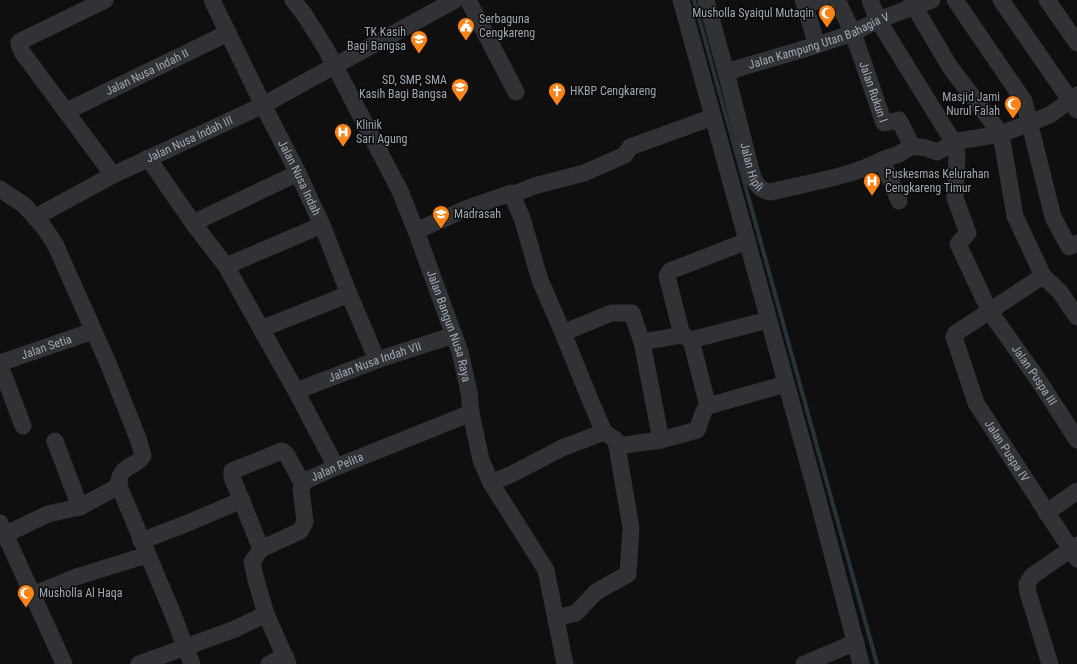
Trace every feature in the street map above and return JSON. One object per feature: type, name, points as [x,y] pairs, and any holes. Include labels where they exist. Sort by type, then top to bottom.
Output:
[{"type":"street","points":[[105,0],[25,38],[19,42],[19,45],[22,52],[113,175]]},
{"type":"street","name":"Jalan Nusa Indah","points":[[212,0],[298,173],[322,225],[377,360]]},
{"type":"street","name":"Jalan Bangun Nusa Raya","points":[[293,0],[304,14],[326,49],[400,191],[460,352],[481,460],[491,483],[546,570],[565,664]]},
{"type":"street","name":"Jalan Nusa Indah III","points":[[43,212],[113,175],[263,105],[334,66],[438,4],[455,0]]},
{"type":"street","points":[[468,0],[516,92]]},
{"type":"street","points":[[681,0],[861,664]]},
{"type":"street","name":"Jalan Hipli","points":[[706,0],[753,178],[760,189],[764,192],[771,192],[839,176],[874,165],[882,160]]},
{"type":"street","points":[[817,45],[804,2],[822,0]]},
{"type":"street","points":[[837,0],[853,33]]},
{"type":"street","points":[[870,0],[878,20],[954,142]]},
{"type":"street","name":"Jalan Kampung Utan Bahagia V","points":[[726,72],[853,33],[913,3],[932,0]]},
{"type":"street","points":[[955,0],[1024,101],[1053,217],[1069,247],[1077,243]]},
{"type":"street","points":[[899,201],[882,160],[899,154],[912,146],[926,148],[937,152],[954,142],[964,139],[1001,134],[1050,115],[1075,101],[1000,0]]},
{"type":"street","points":[[1047,0],[1077,43]]},
{"type":"street","points":[[913,3],[950,67],[1001,134],[1015,216],[1043,276],[1060,292],[1077,317]]},
{"type":"street","name":"Jalan Nusa Indah II","points":[[67,111],[228,33]]},
{"type":"street","name":"Jalan Rukun I","points":[[853,33],[884,124],[899,120],[912,146]]},
{"type":"street","points":[[416,231],[468,208],[509,193],[512,195],[534,186],[584,172],[625,155],[630,147],[713,116]]},
{"type":"street","name":"Jalan Puspa III","points":[[954,142],[957,155],[955,198],[968,233],[958,244],[990,312],[1037,378],[1077,440]]},
{"type":"street","points":[[148,158],[193,223],[226,266],[296,391],[336,467]]},
{"type":"street","points":[[193,223],[298,173]]},
{"type":"street","points":[[0,189],[24,204],[43,226],[55,244],[128,412],[143,456],[121,473],[118,479],[119,486],[186,646],[192,664]]},
{"type":"street","points":[[512,195],[522,218],[540,280],[604,432],[616,440],[630,528],[628,574],[596,592],[576,613],[556,618]]},
{"type":"street","points":[[226,266],[322,225]]},
{"type":"street","points":[[708,406],[667,276],[670,271],[747,241]]},
{"type":"street","points":[[990,312],[1043,276]]},
{"type":"street","points":[[261,329],[349,294]]},
{"type":"street","name":"Jalan Puspa IV","points":[[990,312],[954,334],[976,403],[1046,513],[1075,551]]},
{"type":"street","points":[[563,333],[611,313],[632,313],[642,342],[661,440]]},
{"type":"street","points":[[642,342],[686,337],[768,320]]},
{"type":"street","name":"Jalan Setia","points":[[0,364],[93,331]]},
{"type":"street","name":"Jalan Nusa Indah VII","points":[[296,391],[377,360],[454,335]]},
{"type":"street","points":[[0,364],[23,426]]},
{"type":"street","points":[[617,446],[661,440],[697,430],[702,415],[708,406],[786,384]]},
{"type":"street","name":"Jalan Pelita","points":[[261,549],[300,531],[306,522],[301,490],[307,480],[471,413]]},
{"type":"street","points":[[491,483],[512,474],[562,448],[604,432]]},
{"type":"street","points":[[55,442],[80,507]]},
{"type":"street","points":[[269,664],[287,660],[266,614],[256,580],[252,565],[261,549],[232,477],[232,472],[282,450],[287,455],[303,485]]},
{"type":"street","points":[[64,664],[2,531],[48,514],[80,507],[119,486]]},
{"type":"street","points":[[1046,513],[1077,491]]},
{"type":"street","points":[[32,595],[144,548],[184,525],[242,500]]},
{"type":"street","points":[[1050,664],[1028,593],[1027,584],[1032,576],[1075,551]]},
{"type":"street","points":[[139,664],[235,629],[266,614]]},
{"type":"street","points":[[804,664],[856,642]]},
{"type":"waterway","points":[[694,0],[877,664]]},
{"type":"place","name":"Musholla Syaiqul Mutaqin","points":[[827,28]]},
{"type":"place","name":"Serbaguna Cengkareng","points":[[466,41]]},
{"type":"place","name":"TK Kasih Bagi Bangsa","points":[[419,54]]},
{"type":"place","name":"SD, SMP, SMA Kasih Bagi Bangsa","points":[[460,102]]},
{"type":"place","name":"HKBP Cengkareng","points":[[557,106]]},
{"type":"place","name":"Masjid Jami Nurul Falah","points":[[1013,119]]},
{"type":"place","name":"Klinik Sari Agung","points":[[343,147]]},
{"type":"place","name":"Puskesmas Kelurahan Cengkareng Timur","points":[[872,196]]},
{"type":"place","name":"Madrasah","points":[[441,229]]},
{"type":"place","name":"Musholla Al Haqa","points":[[26,608]]}]
